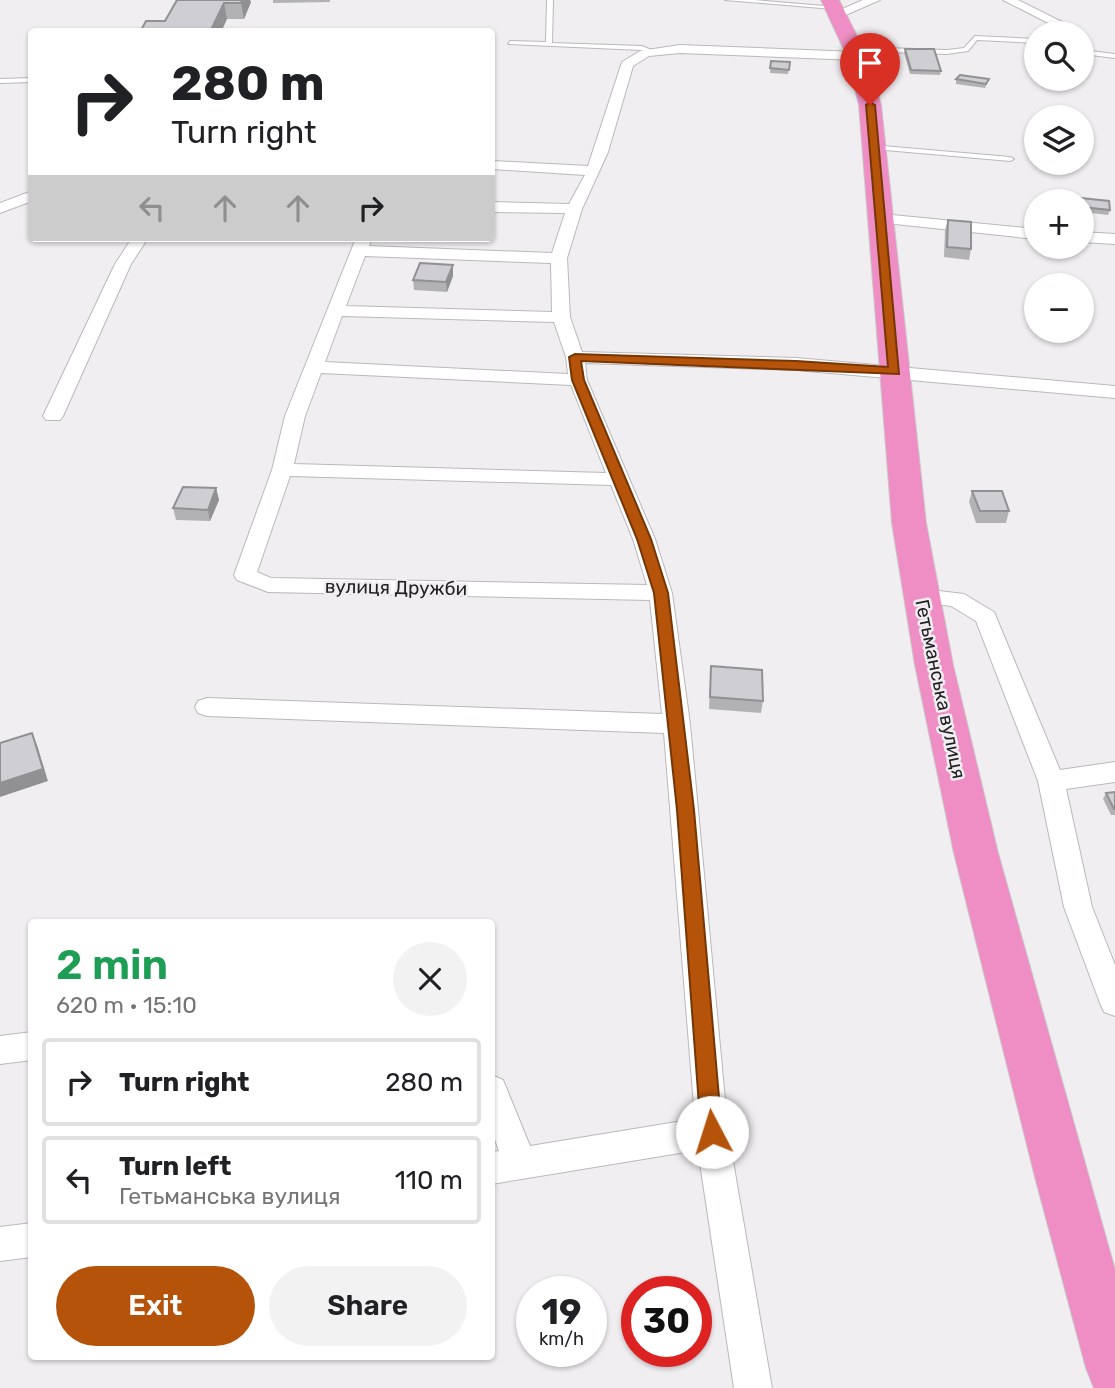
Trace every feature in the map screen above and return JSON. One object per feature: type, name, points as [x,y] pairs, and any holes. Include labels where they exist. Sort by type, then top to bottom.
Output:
[{"type":"highway","name":"Гетьманська вулиця","points":[[833,7],[855,53],[870,105],[909,523],[922,596],[976,853],[1061,1177],[1115,1368]]},
{"type":"street","points":[[833,7],[874,0]]},
{"type":"street","points":[[1009,0],[1044,21]]},
{"type":"street","points":[[752,1388],[712,1132],[677,724],[661,593],[644,539],[617,479],[561,317],[559,258],[573,209],[594,171],[627,65],[635,57],[651,51],[855,53]]},
{"type":"street","points":[[495,165],[594,171]]},
{"type":"street","points":[[0,208],[28,197]]},
{"type":"street","points":[[495,207],[573,209]]},
{"type":"street","points":[[881,219],[1024,233]]},
{"type":"street","points":[[1094,238],[1115,239]]},
{"type":"street","points":[[53,416],[122,264],[137,242]]},
{"type":"street","name":"вулиця Дружби","points":[[559,258],[362,245],[295,416],[282,470],[245,575],[268,585],[661,593]]},
{"type":"street","points":[[335,311],[561,317]]},
{"type":"street","points":[[314,367],[577,368],[782,364],[895,371],[1115,391]]},
{"type":"street","points":[[282,470],[617,479]]},
{"type":"street","points":[[922,596],[956,598],[986,617],[1051,781],[1078,907],[1115,1003]]},
{"type":"street","points":[[207,708],[677,724]]},
{"type":"street","points":[[1051,781],[1115,772]]},
{"type":"street","points":[[0,1050],[28,1046]]},
{"type":"street","points":[[495,1105],[507,1166],[712,1132]]},
{"type":"street","points":[[0,1244],[28,1240]]},
{"type":"lane","points":[[549,44],[550,0]]},
{"type":"lane","points":[[728,0],[833,7]]},
{"type":"lane","points":[[855,53],[960,52],[969,48],[975,38],[1024,40]]},
{"type":"lane","points":[[510,43],[642,48],[651,51]]},
{"type":"lane","points":[[1094,53],[1115,56]]},
{"type":"lane","points":[[0,81],[28,80]]},
{"type":"lane","points":[[874,147],[1010,159]]},
{"type":"building","points":[[177,0],[242,0],[241,3],[224,3],[212,28],[142,28],[146,21],[165,21]]},
{"type":"building","points":[[905,49],[934,49],[941,71],[911,70]]},
{"type":"building","points":[[771,61],[790,62],[789,70],[770,68]]},
{"type":"building","points":[[960,75],[989,79],[986,84],[956,79]]},
{"type":"building","points":[[1094,199],[1109,201],[1110,210],[1094,208]]},
{"type":"building","points":[[948,220],[971,222],[971,249],[947,247]]},
{"type":"building","points":[[420,263],[453,265],[446,282],[413,280]]},
{"type":"building","points":[[183,487],[216,488],[208,510],[173,508]]},
{"type":"building","points":[[972,491],[1002,491],[1009,511],[980,511]]},
{"type":"building","points":[[711,666],[762,670],[763,701],[710,697]]},
{"type":"building","points":[[32,733],[43,769],[0,783],[0,743]]},
{"type":"building","points":[[1115,792],[1115,809],[1114,809],[1106,793]]},
{"type":"route","points":[[712,1132],[677,724],[661,593],[644,539],[578,380],[575,357],[895,371],[870,105]]}]
